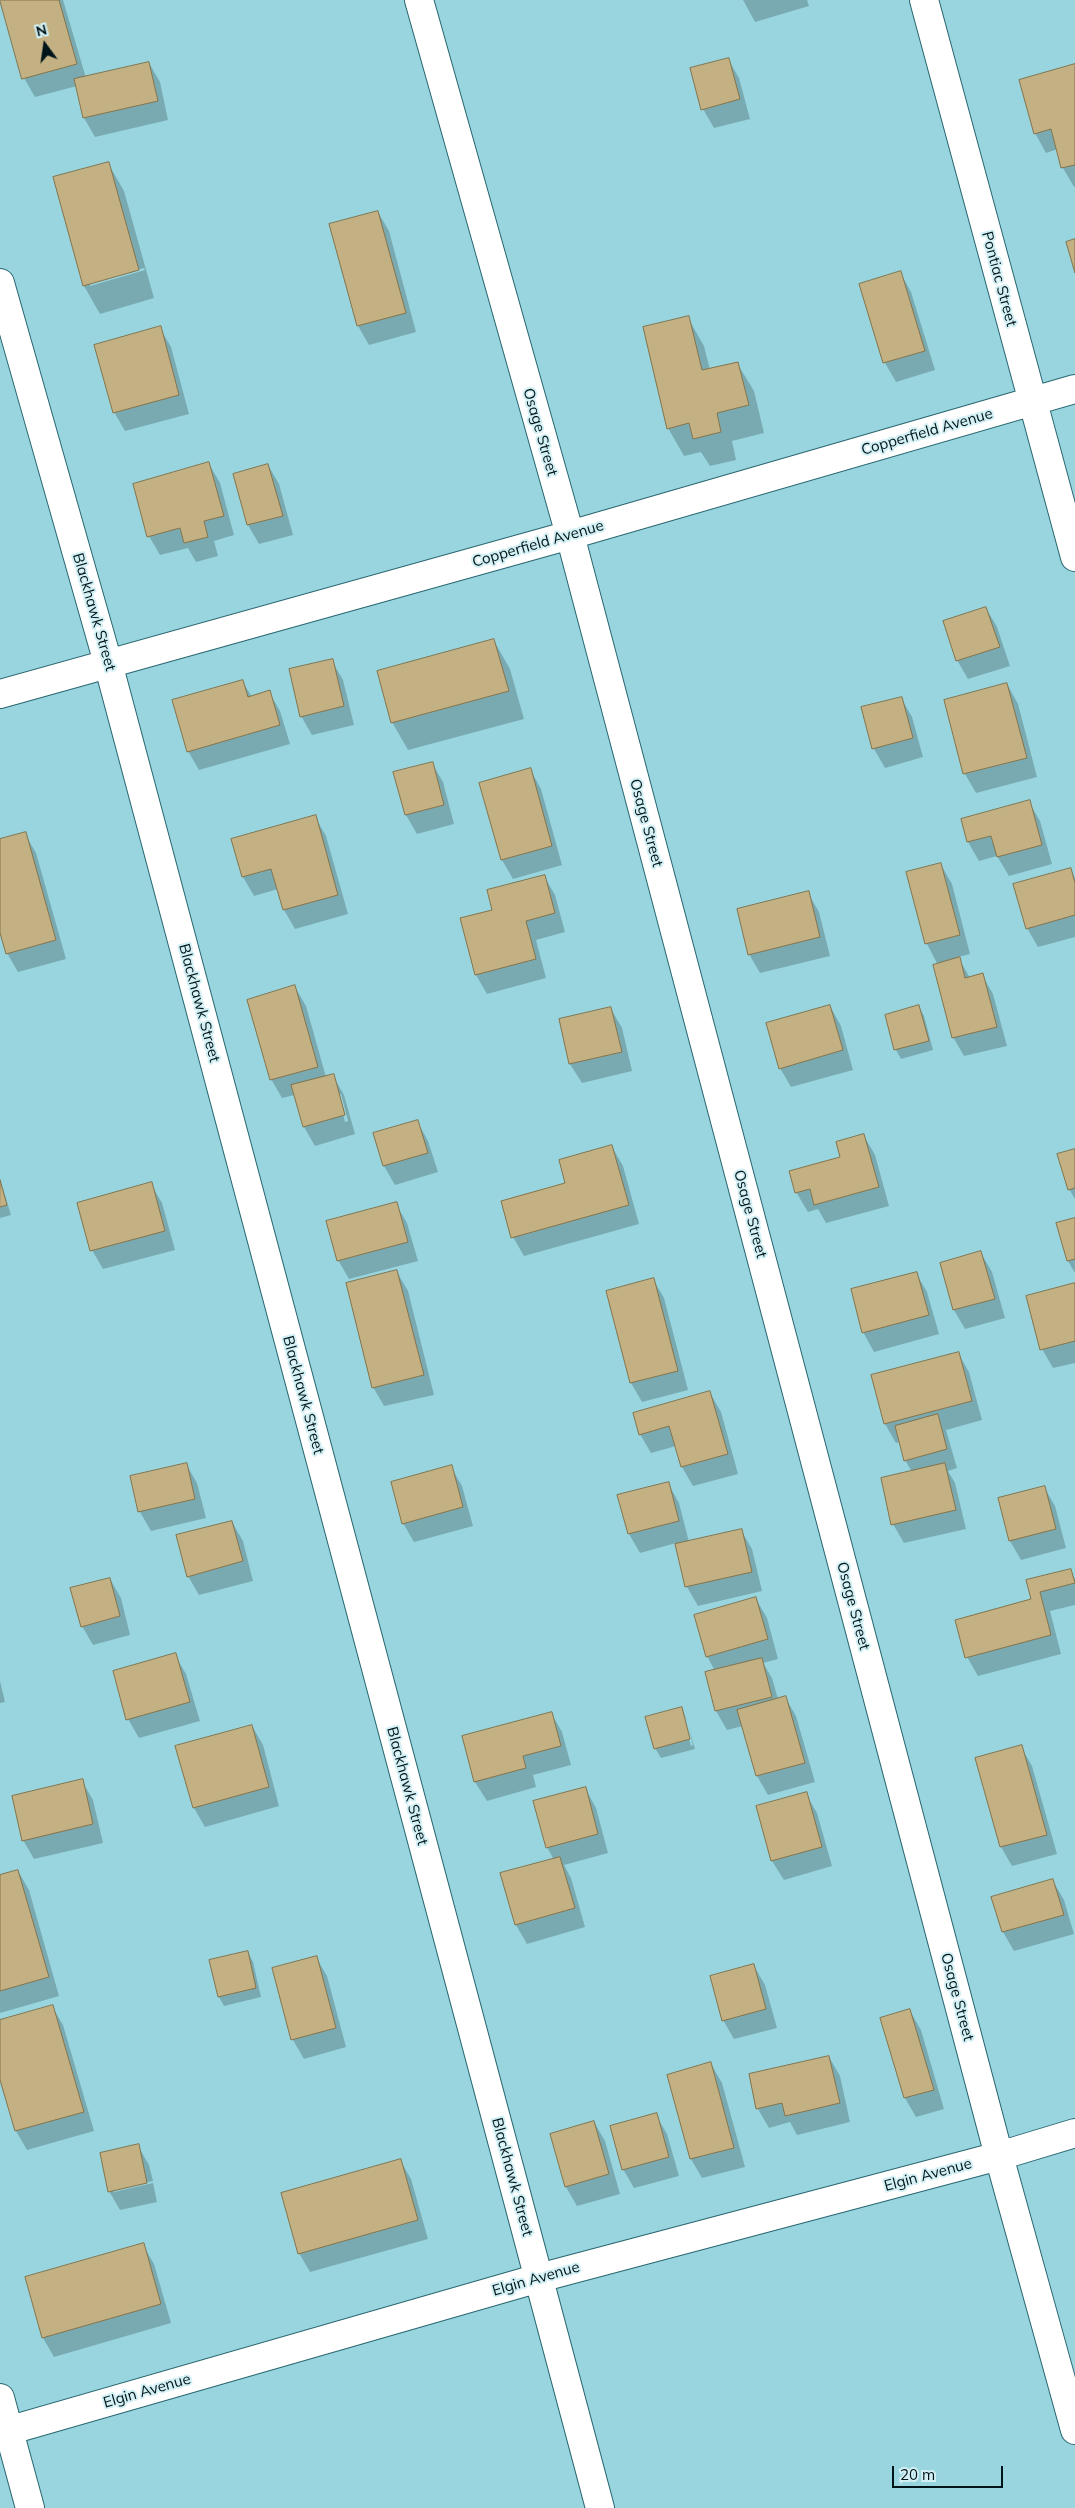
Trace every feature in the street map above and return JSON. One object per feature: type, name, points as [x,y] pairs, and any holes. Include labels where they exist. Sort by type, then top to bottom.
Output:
[{"type":"street","name":"Osage Street","points":[[418,0],[570,535],[999,2156],[1075,2430]]},
{"type":"street","name":"Pontiac Street","points":[[924,0],[1075,557]]},
{"type":"street","name":"Blackhawk Street","points":[[0,283],[108,663],[600,2508]]},
{"type":"street","name":"Copperfield Avenue","points":[[0,694],[570,535],[1075,389]]},
{"type":"street","name":"Elgin Avenue","points":[[4,2432],[538,2278],[999,2156],[1075,2133]]},
{"type":"street","points":[[0,2398],[4,2432],[30,2508]]},
{"type":"building","points":[[0,0],[59,0],[77,64],[22,79]]},
{"type":"building","points":[[729,58],[740,99],[701,110],[690,68]]},
{"type":"building","points":[[149,62],[158,101],[83,118],[74,79]]},
{"type":"building","points":[[1075,64],[1075,165],[1061,168],[1051,129],[1034,134],[1019,80]]},
{"type":"building","points":[[109,162],[139,270],[83,286],[53,177]]},
{"type":"building","points":[[378,211],[406,313],[357,326],[329,224]]},
{"type":"building","points":[[1075,239],[1075,273],[1066,242]]},
{"type":"building","points":[[901,271],[925,351],[883,363],[859,284]]},
{"type":"building","points":[[689,316],[702,370],[738,362],[749,405],[717,413],[721,432],[693,439],[689,423],[667,429],[643,327]]},
{"type":"building","points":[[161,326],[179,395],[113,413],[94,345]]},
{"type":"building","points":[[209,462],[224,516],[204,521],[208,537],[184,543],[180,528],[147,537],[133,484]]},
{"type":"building","points":[[268,464],[283,516],[247,525],[233,474]]},
{"type":"building","points":[[986,607],[1000,647],[956,661],[943,621]]},
{"type":"building","points":[[494,639],[509,691],[391,723],[377,671]]},
{"type":"building","points":[[333,659],[344,706],[300,717],[289,669]]},
{"type":"building","points":[[243,680],[248,697],[270,690],[280,725],[187,752],[172,700]]},
{"type":"building","points":[[1007,683],[1027,758],[963,774],[944,700]]},
{"type":"building","points":[[902,697],[913,738],[872,749],[861,707]]},
{"type":"building","points":[[433,762],[444,805],[405,815],[393,772]]},
{"type":"building","points":[[531,768],[552,846],[501,860],[479,783]]},
{"type":"building","points":[[1030,800],[1042,845],[997,857],[991,836],[967,842],[961,819]]},
{"type":"building","points":[[316,815],[338,895],[283,910],[271,869],[242,877],[231,839]]},
{"type":"building","points":[[26,832],[56,940],[6,954],[0,933],[0,839]]},
{"type":"building","points":[[941,863],[960,935],[925,944],[906,872]]},
{"type":"building","points":[[1071,868],[1075,883],[1075,915],[1026,929],[1013,884]]},
{"type":"building","points":[[545,875],[555,913],[526,921],[536,959],[475,975],[460,918],[492,910],[487,890]]},
{"type":"building","points":[[809,891],[820,937],[748,955],[737,909]]},
{"type":"building","points":[[960,957],[965,978],[983,973],[997,1027],[952,1038],[933,965]]},
{"type":"building","points":[[295,985],[318,1067],[270,1080],[247,1000]]},
{"type":"building","points":[[830,1005],[843,1050],[779,1069],[766,1023]]},
{"type":"building","points":[[919,1005],[929,1041],[894,1050],[885,1015]]},
{"type":"building","points":[[611,1007],[622,1052],[569,1064],[559,1019]]},
{"type":"building","points":[[334,1074],[345,1115],[303,1127],[291,1085]]},
{"type":"building","points":[[418,1120],[428,1153],[383,1166],[373,1133]]},
{"type":"building","points":[[864,1134],[879,1187],[814,1205],[810,1189],[795,1193],[789,1171],[840,1157],[836,1142]]},
{"type":"building","points":[[612,1145],[629,1205],[511,1238],[501,1201],[565,1183],[559,1160]]},
{"type":"building","points":[[1075,1149],[1075,1188],[1068,1190],[1057,1154]]},
{"type":"building","points":[[0,1180],[7,1205],[0,1207]]},
{"type":"building","points":[[152,1182],[165,1231],[90,1251],[77,1203]]},
{"type":"building","points":[[397,1202],[408,1242],[337,1261],[326,1221]]},
{"type":"building","points":[[1075,1218],[1075,1259],[1067,1261],[1056,1223]]},
{"type":"building","points":[[981,1251],[995,1299],[953,1310],[940,1263]]},
{"type":"building","points":[[397,1270],[424,1375],[372,1388],[346,1283]]},
{"type":"building","points":[[917,1272],[929,1315],[862,1333],[851,1289]]},
{"type":"building","points":[[654,1278],[678,1371],[630,1383],[606,1291]]},
{"type":"building","points":[[1075,1283],[1075,1341],[1040,1350],[1026,1296]]},
{"type":"building","points":[[959,1352],[972,1401],[884,1424],[871,1375]]},
{"type":"building","points":[[710,1391],[728,1454],[681,1467],[669,1426],[639,1435],[633,1413]]},
{"type":"building","points":[[938,1414],[947,1449],[904,1461],[895,1426]]},
{"type":"building","points":[[187,1463],[195,1499],[138,1512],[130,1476]]},
{"type":"building","points":[[945,1463],[956,1510],[891,1525],[881,1478]]},
{"type":"building","points":[[452,1465],[463,1507],[402,1524],[391,1482]]},
{"type":"building","points":[[669,1482],[679,1521],[628,1534],[617,1495]]},
{"type":"building","points":[[1045,1486],[1056,1529],[1009,1541],[998,1498]]},
{"type":"building","points":[[232,1521],[243,1561],[187,1577],[176,1535]]},
{"type":"building","points":[[742,1529],[752,1572],[685,1587],[675,1544]]},
{"type":"building","points":[[1071,1569],[1075,1583],[1040,1592],[1051,1635],[965,1658],[955,1620],[1031,1599],[1026,1580]]},
{"type":"building","points":[[110,1578],[120,1616],[81,1627],[70,1588]]},
{"type":"building","points":[[756,1597],[768,1639],[706,1657],[694,1615]]},
{"type":"building","points":[[176,1653],[190,1702],[126,1720],[113,1671]]},
{"type":"building","points":[[762,1658],[772,1697],[715,1711],[705,1672]]},
{"type":"building","points":[[786,1696],[805,1763],[756,1776],[737,1710]]},
{"type":"building","points":[[682,1707],[690,1739],[654,1749],[645,1717]]},
{"type":"building","points":[[552,1712],[561,1746],[523,1756],[526,1768],[474,1782],[462,1736]]},
{"type":"building","points":[[252,1725],[269,1787],[193,1808],[175,1746]]},
{"type":"building","points":[[1022,1745],[1047,1835],[1000,1847],[975,1758]]},
{"type":"building","points":[[83,1779],[93,1824],[22,1841],[12,1796]]},
{"type":"building","points":[[586,1787],[598,1834],[546,1848],[533,1801]]},
{"type":"building","points":[[807,1792],[822,1847],[771,1861],[756,1806]]},
{"type":"building","points":[[560,1857],[575,1908],[515,1925],[500,1873]]},
{"type":"building","points":[[18,1870],[49,1977],[0,1991],[0,1875]]},
{"type":"building","points":[[1053,1879],[1064,1915],[1002,1932],[991,1897]]},
{"type":"building","points":[[248,1951],[256,1988],[218,1997],[209,1960]]},
{"type":"building","points":[[317,1956],[336,2028],[291,2040],[272,1968]]},
{"type":"building","points":[[754,1964],[766,2009],[722,2021],[710,1976]]},
{"type":"building","points":[[53,2005],[84,2112],[15,2131],[0,2080],[0,2020]]},
{"type":"building","points":[[910,2009],[934,2090],[904,2098],[880,2018]]},
{"type":"building","points":[[829,2056],[840,2103],[785,2116],[782,2103],[756,2109],[749,2074]]},
{"type":"building","points":[[711,2062],[734,2148],[690,2159],[667,2075]]},
{"type":"building","points":[[657,2113],[669,2157],[622,2170],[610,2126]]},
{"type":"building","points":[[594,2121],[609,2174],[565,2187],[550,2134]]},
{"type":"building","points":[[139,2144],[147,2183],[108,2192],[100,2153]]},
{"type":"building","points":[[401,2159],[418,2220],[298,2254],[281,2193]]},
{"type":"building","points":[[144,2243],[161,2304],[42,2338],[25,2277]]}]
